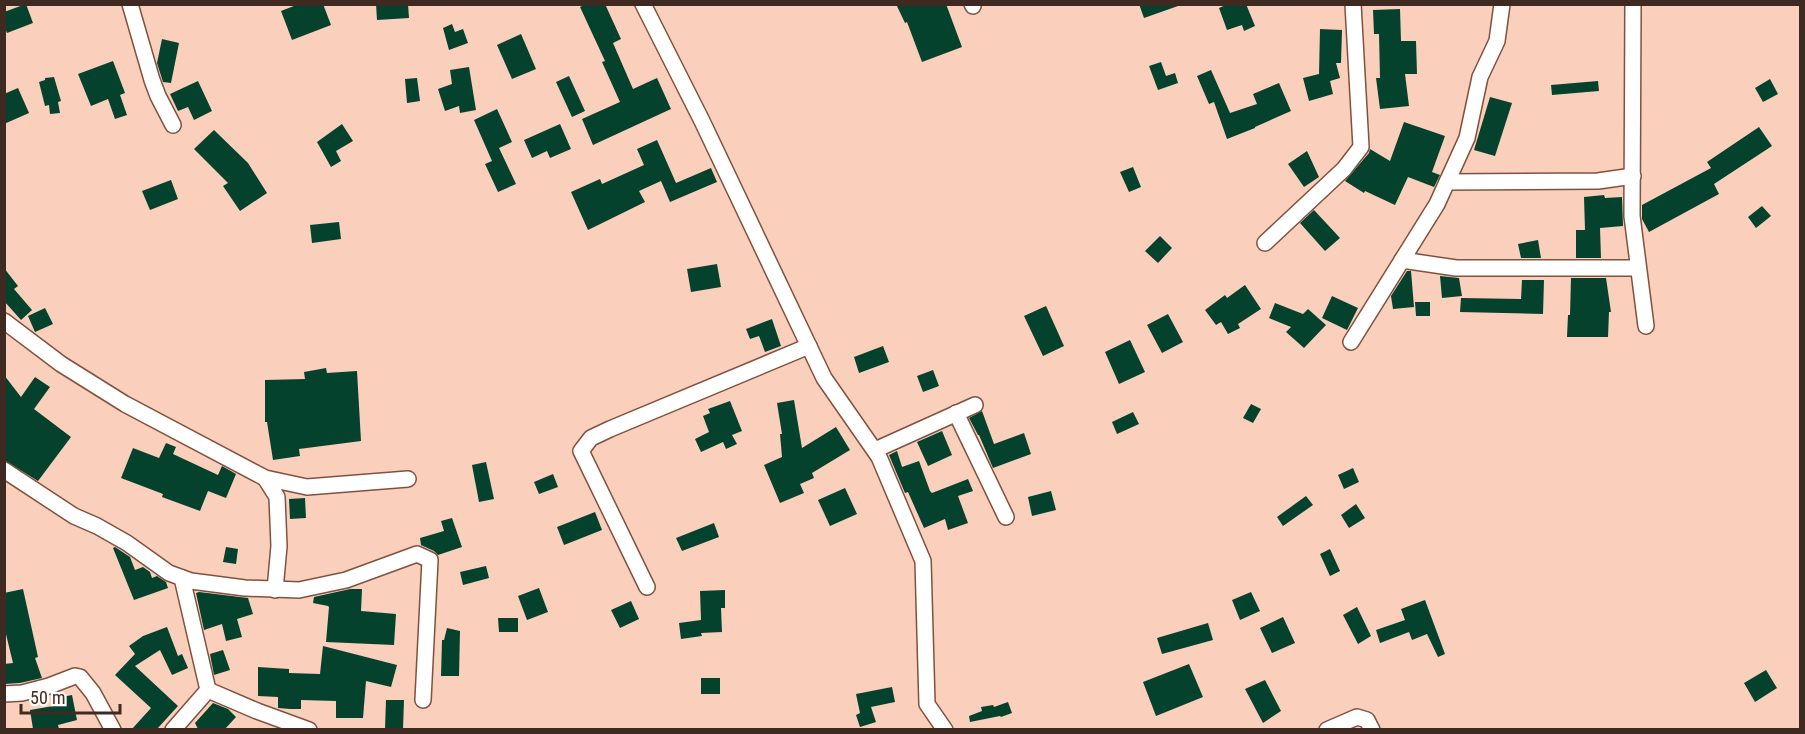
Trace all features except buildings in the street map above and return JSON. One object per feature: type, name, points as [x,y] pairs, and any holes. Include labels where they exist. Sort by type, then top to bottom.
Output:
[{"type":"street","points":[[130,4],[152,80],[173,125]]},
{"type":"street","points":[[643,4],[702,121],[824,378],[879,457],[923,561],[927,704],[945,729]]},
{"type":"street","points":[[1265,243],[1344,169],[1361,147],[1353,4]]},
{"type":"street","points":[[1351,342],[1437,204],[1467,138],[1480,77],[1497,41],[1502,4]]},
{"type":"street","points":[[1633,4],[1632,216],[1646,326]]},
{"type":"street","points":[[1447,182],[1598,182],[1633,176]]},
{"type":"street","points":[[1402,260],[1456,268],[1638,268]]},
{"type":"street","points":[[4,321],[61,364],[125,404],[266,478],[307,487],[408,479]]},
{"type":"street","points":[[647,587],[581,451],[591,438],[809,345]]},
{"type":"street","points":[[875,450],[975,405]]},
{"type":"street","points":[[956,413],[1006,517]]},
{"type":"street","points":[[4,470],[69,513],[127,543],[169,573],[182,578],[245,588],[299,590],[346,580],[417,554],[430,560],[423,700]]},
{"type":"street","points":[[266,478],[277,497],[279,546],[275,590]]},
{"type":"street","points":[[182,578],[208,690]]},
{"type":"street","points":[[4,694],[22,693],[50,686],[75,676],[80,678],[93,693],[113,729]]},
{"type":"street","points":[[173,729],[208,690]]},
{"type":"street","points":[[208,690],[256,711],[309,729]]},
{"type":"street","points":[[1327,729],[1357,717],[1367,720],[1372,729]]}]
